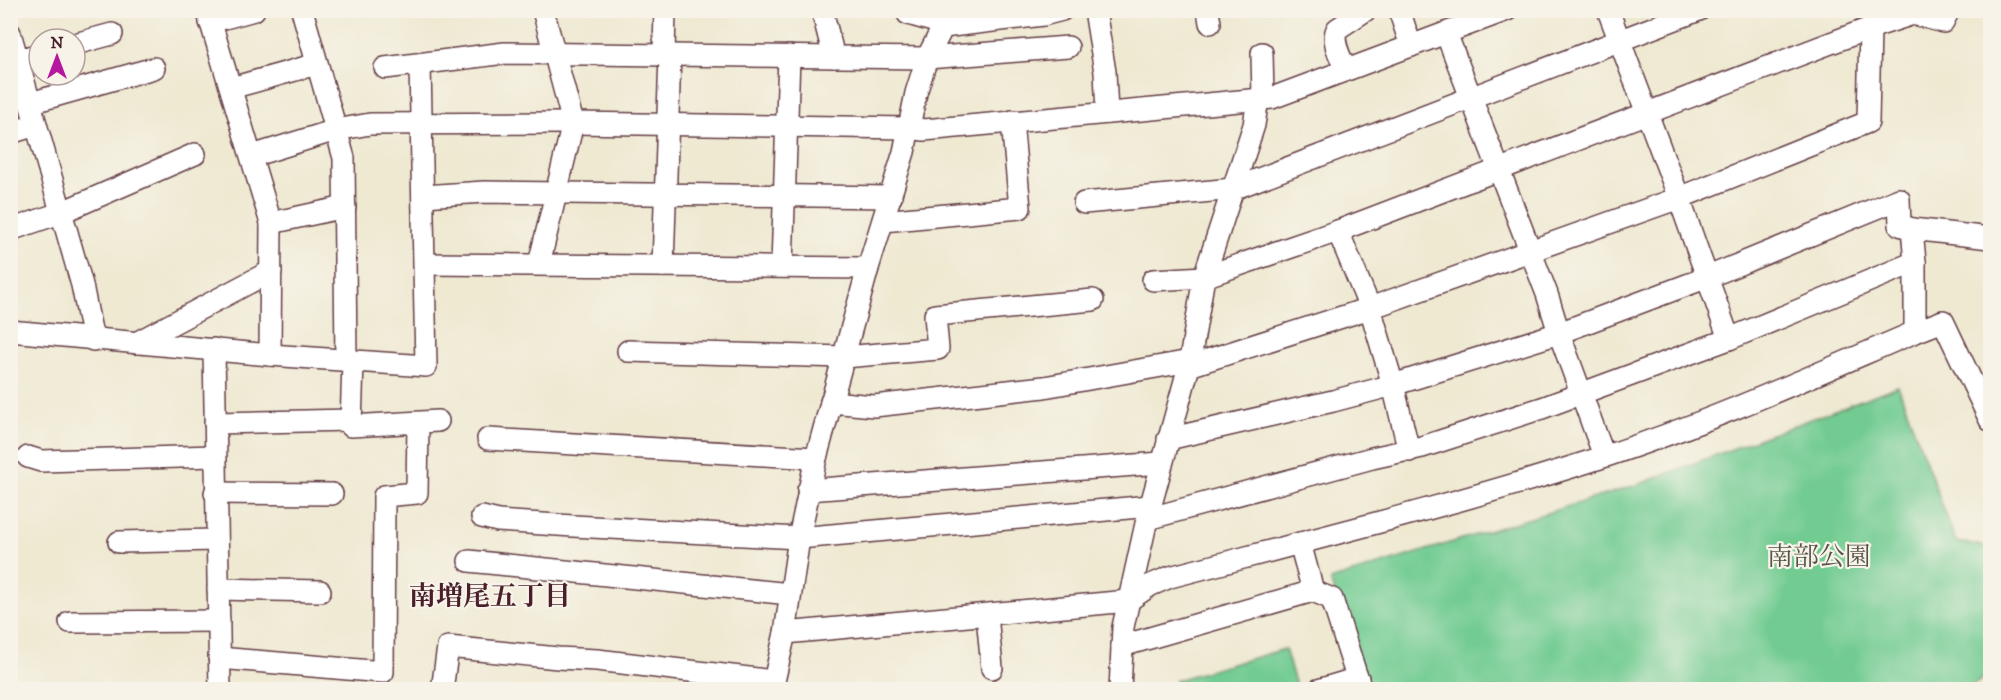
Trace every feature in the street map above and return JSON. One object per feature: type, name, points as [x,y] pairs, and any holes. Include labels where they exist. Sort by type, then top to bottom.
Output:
[{"type":"street","points":[[254,10],[208,16],[271,223],[270,355]]},
{"type":"street","points":[[219,658],[363,680],[383,672],[384,496],[417,493],[428,422],[351,426],[344,158],[302,10]]},
{"type":"street","points":[[539,264],[573,123],[543,10]]},
{"type":"street","points":[[663,266],[667,125],[665,10]]},
{"type":"street","points":[[822,10],[834,57]]},
{"type":"street","points":[[909,10],[908,14],[936,22],[943,27]]},
{"type":"street","points":[[1095,10],[1105,72],[1107,113]]},
{"type":"street","points":[[1346,70],[1335,43],[1335,33],[1337,29],[1366,10]]},
{"type":"street","points":[[1399,10],[1411,46]]},
{"type":"street","points":[[1608,10],[1648,113],[1729,339]]},
{"type":"street","points":[[1084,203],[1233,189],[1699,10]]},
{"type":"street","points":[[1153,280],[1204,277],[1338,231],[1870,28],[1912,14],[1943,22],[1948,10]]},
{"type":"street","points":[[252,156],[336,130],[370,124],[573,123],[924,130],[1272,98],[1505,11]]},
{"type":"street","points":[[444,689],[448,647],[597,660],[773,686],[785,633],[808,490],[867,268],[891,197],[910,128],[916,93],[927,58],[943,27],[979,16],[1050,12]]},
{"type":"street","points":[[831,402],[874,406],[1044,387],[1189,363],[1370,308],[1679,198],[1868,122],[1870,28]]},
{"type":"street","points":[[10,33],[17,71],[30,103],[82,285],[93,340]]},
{"type":"street","points":[[1446,33],[1547,294],[1604,456]]},
{"type":"street","points":[[87,41],[112,34]]},
{"type":"street","points":[[385,68],[505,53],[927,58],[1068,47]]},
{"type":"street","points":[[1120,690],[1122,646],[1128,601],[1148,513],[1189,363],[1204,277],[1261,98],[1262,53]]},
{"type":"street","points":[[782,266],[789,56]]},
{"type":"street","points":[[231,88],[317,63]]},
{"type":"street","points":[[10,331],[270,355],[426,366],[420,65]]},
{"type":"street","points":[[30,103],[154,68]]},
{"type":"street","points":[[883,222],[1020,208],[1012,121]]},
{"type":"street","points":[[10,133],[36,125]]},
{"type":"street","points":[[10,230],[60,213],[195,154]]},
{"type":"street","points":[[423,196],[484,192],[891,197]]},
{"type":"street","points":[[1168,439],[1393,385],[1559,333],[1708,277],[1899,199],[1900,225],[1912,229],[1990,238]]},
{"type":"street","points":[[271,223],[345,207]]},
{"type":"street","points":[[1912,229],[1915,261],[1915,332]]},
{"type":"street","points":[[1338,231],[1370,308],[1393,385],[1409,451]]},
{"type":"street","points":[[482,516],[498,521],[799,538],[1148,513],[1409,451],[1581,394],[1729,339],[1915,261]]},
{"type":"street","points":[[425,264],[867,268]]},
{"type":"street","points":[[135,343],[271,272]]},
{"type":"street","points":[[628,351],[844,357],[938,349],[935,315],[1092,300]]},
{"type":"street","points":[[785,633],[1128,601],[1151,585],[1170,577],[1416,512],[1604,456],[1750,402],[1942,321],[1990,420]]},
{"type":"street","points":[[214,349],[220,690]]},
{"type":"street","points":[[215,423],[351,420]]},
{"type":"street","points":[[488,439],[816,458]]},
{"type":"street","points":[[28,457],[41,461],[215,456]]},
{"type":"street","points":[[808,490],[1161,463]]},
{"type":"street","points":[[215,493],[332,494]]},
{"type":"street","points":[[119,542],[217,540]]},
{"type":"street","points":[[1300,543],[1313,591]]},
{"type":"street","points":[[469,561],[790,594]]},
{"type":"street","points":[[218,589],[320,591]]},
{"type":"street","points":[[1122,646],[1313,591],[1332,599],[1359,684],[1318,690]]},
{"type":"street","points":[[987,615],[992,668]]},
{"type":"street","points":[[70,622],[219,621]]},
{"type":"green space","name":"南部公園","points":[[1898,386],[1956,542],[1990,547],[1990,674],[1966,690],[1367,689],[1330,580],[1637,485]]},
{"type":"green space","points":[[1285,649],[1297,689],[1179,689],[1176,680]]},
{"type":"district","name":"南増尾五丁目","points":[[490,597]]}]
